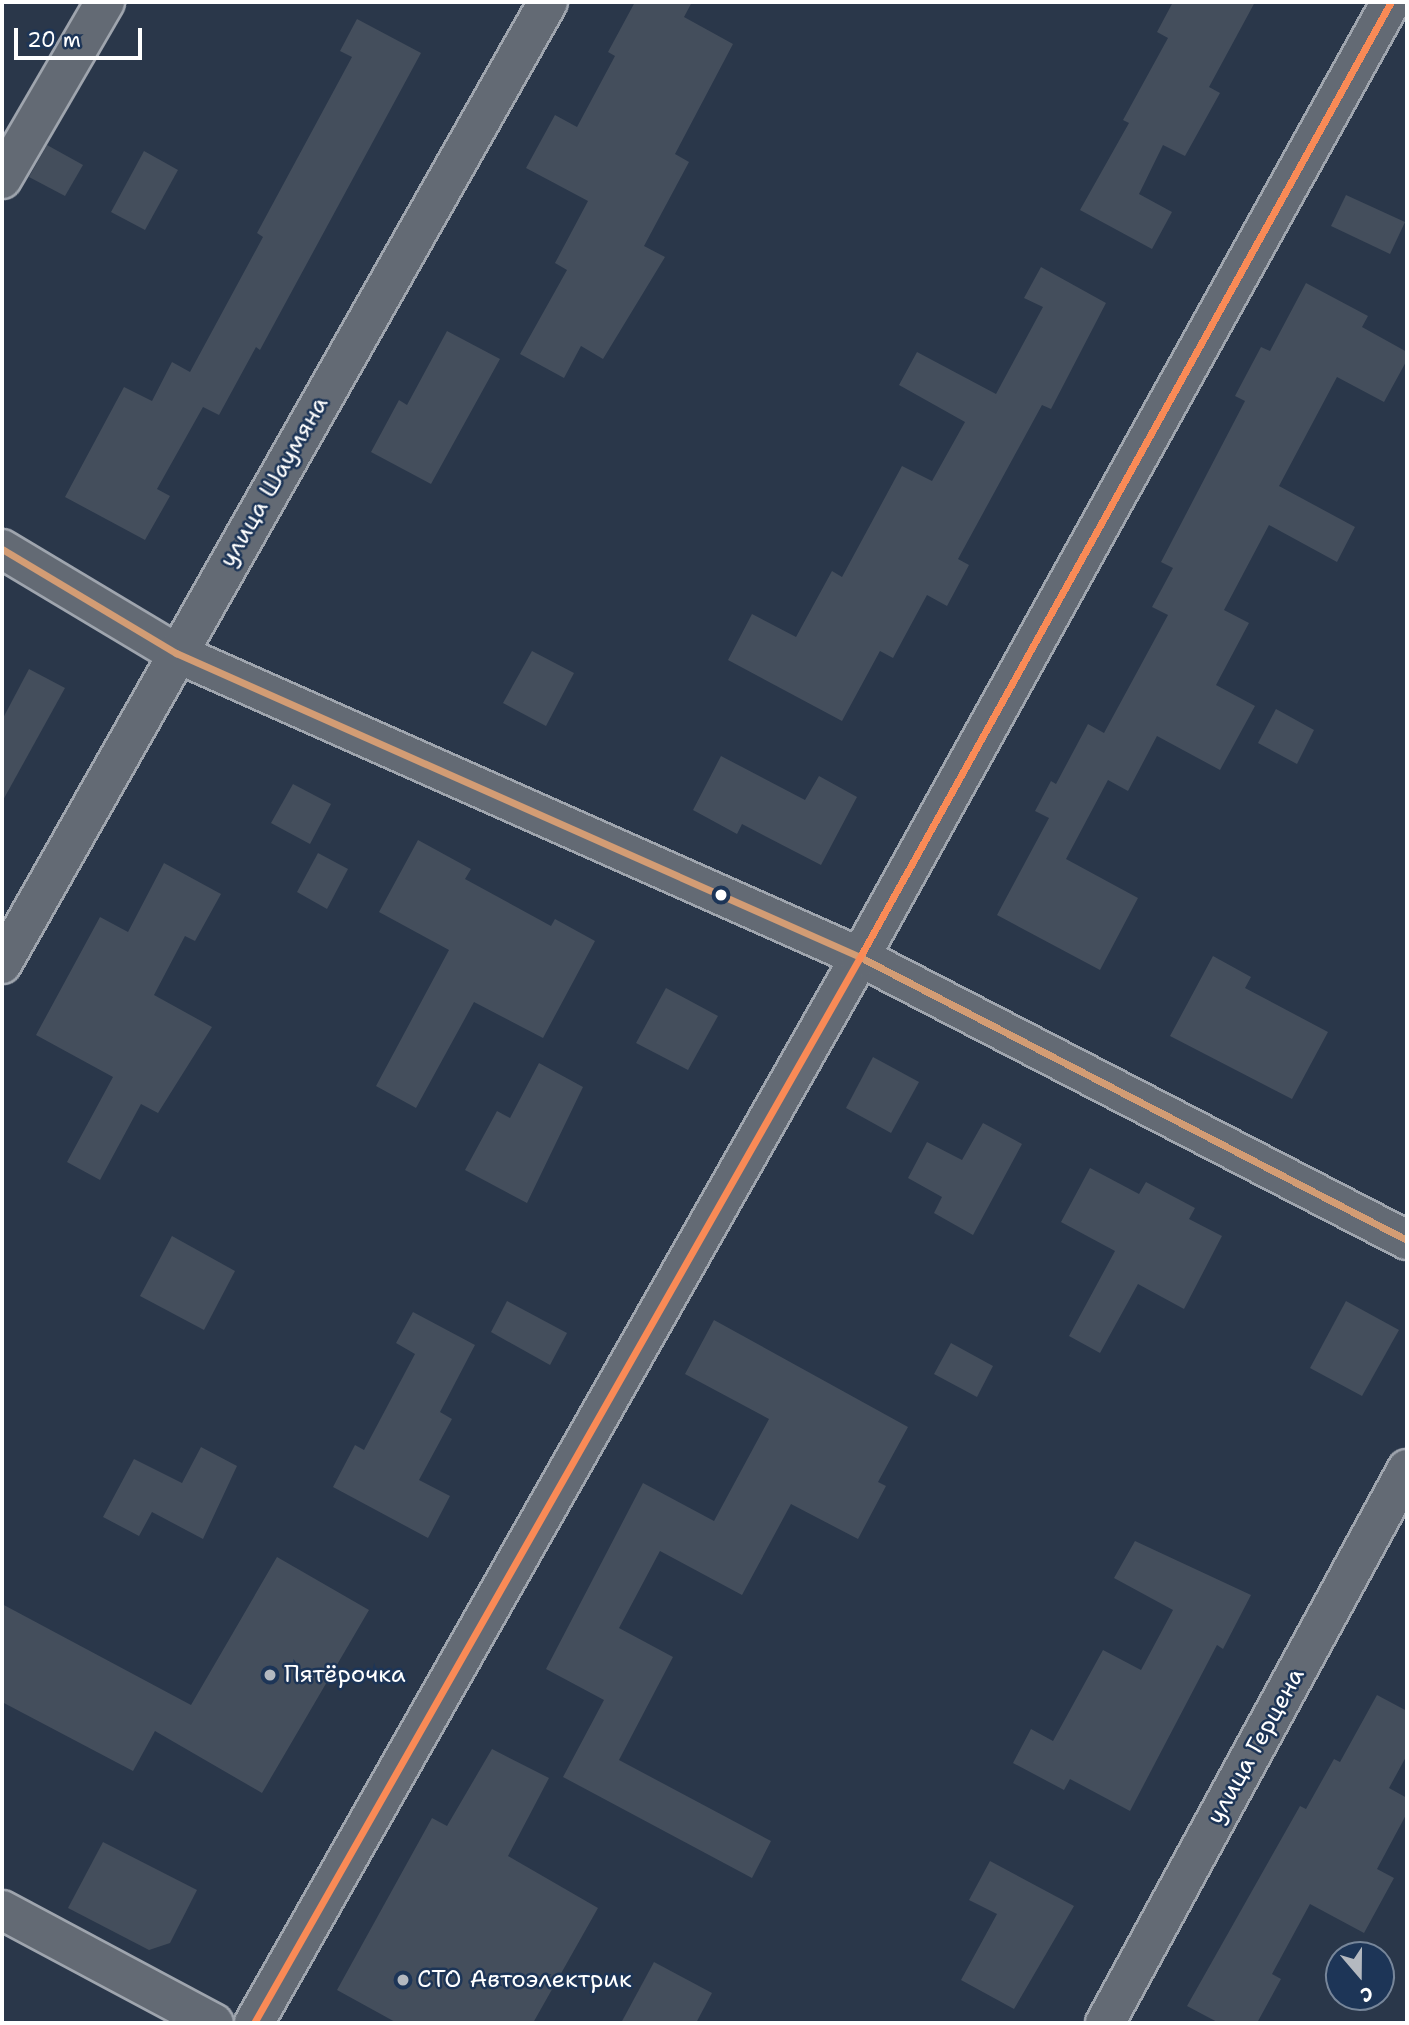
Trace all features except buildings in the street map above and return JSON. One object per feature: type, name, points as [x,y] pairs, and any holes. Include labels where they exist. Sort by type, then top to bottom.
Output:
[{"type":"street","points":[[2,179],[105,2]]},
{"type":"street","name":"улица Шаумяна","points":[[2,964],[176,653],[548,2]]},
{"type":"street","points":[[254,2023],[860,957],[1391,2]]},
{"type":"street","points":[[2,549],[176,653],[860,957],[1407,1240]]},
{"type":"street","name":"улица Герцена","points":[[1105,2023],[1407,1469]]},
{"type":"street","points":[[2,1910],[214,2023]]},
{"type":"transit line","points":[[254,2023],[860,957],[1391,2]]},
{"type":"transit line","points":[[2,549],[176,653],[860,957],[1407,1240]]},
{"type":"place","name":"Пятёрочка","points":[[270,1675]]},
{"type":"place","name":"СТО Автоэлектрик","points":[[403,1980]]}]
